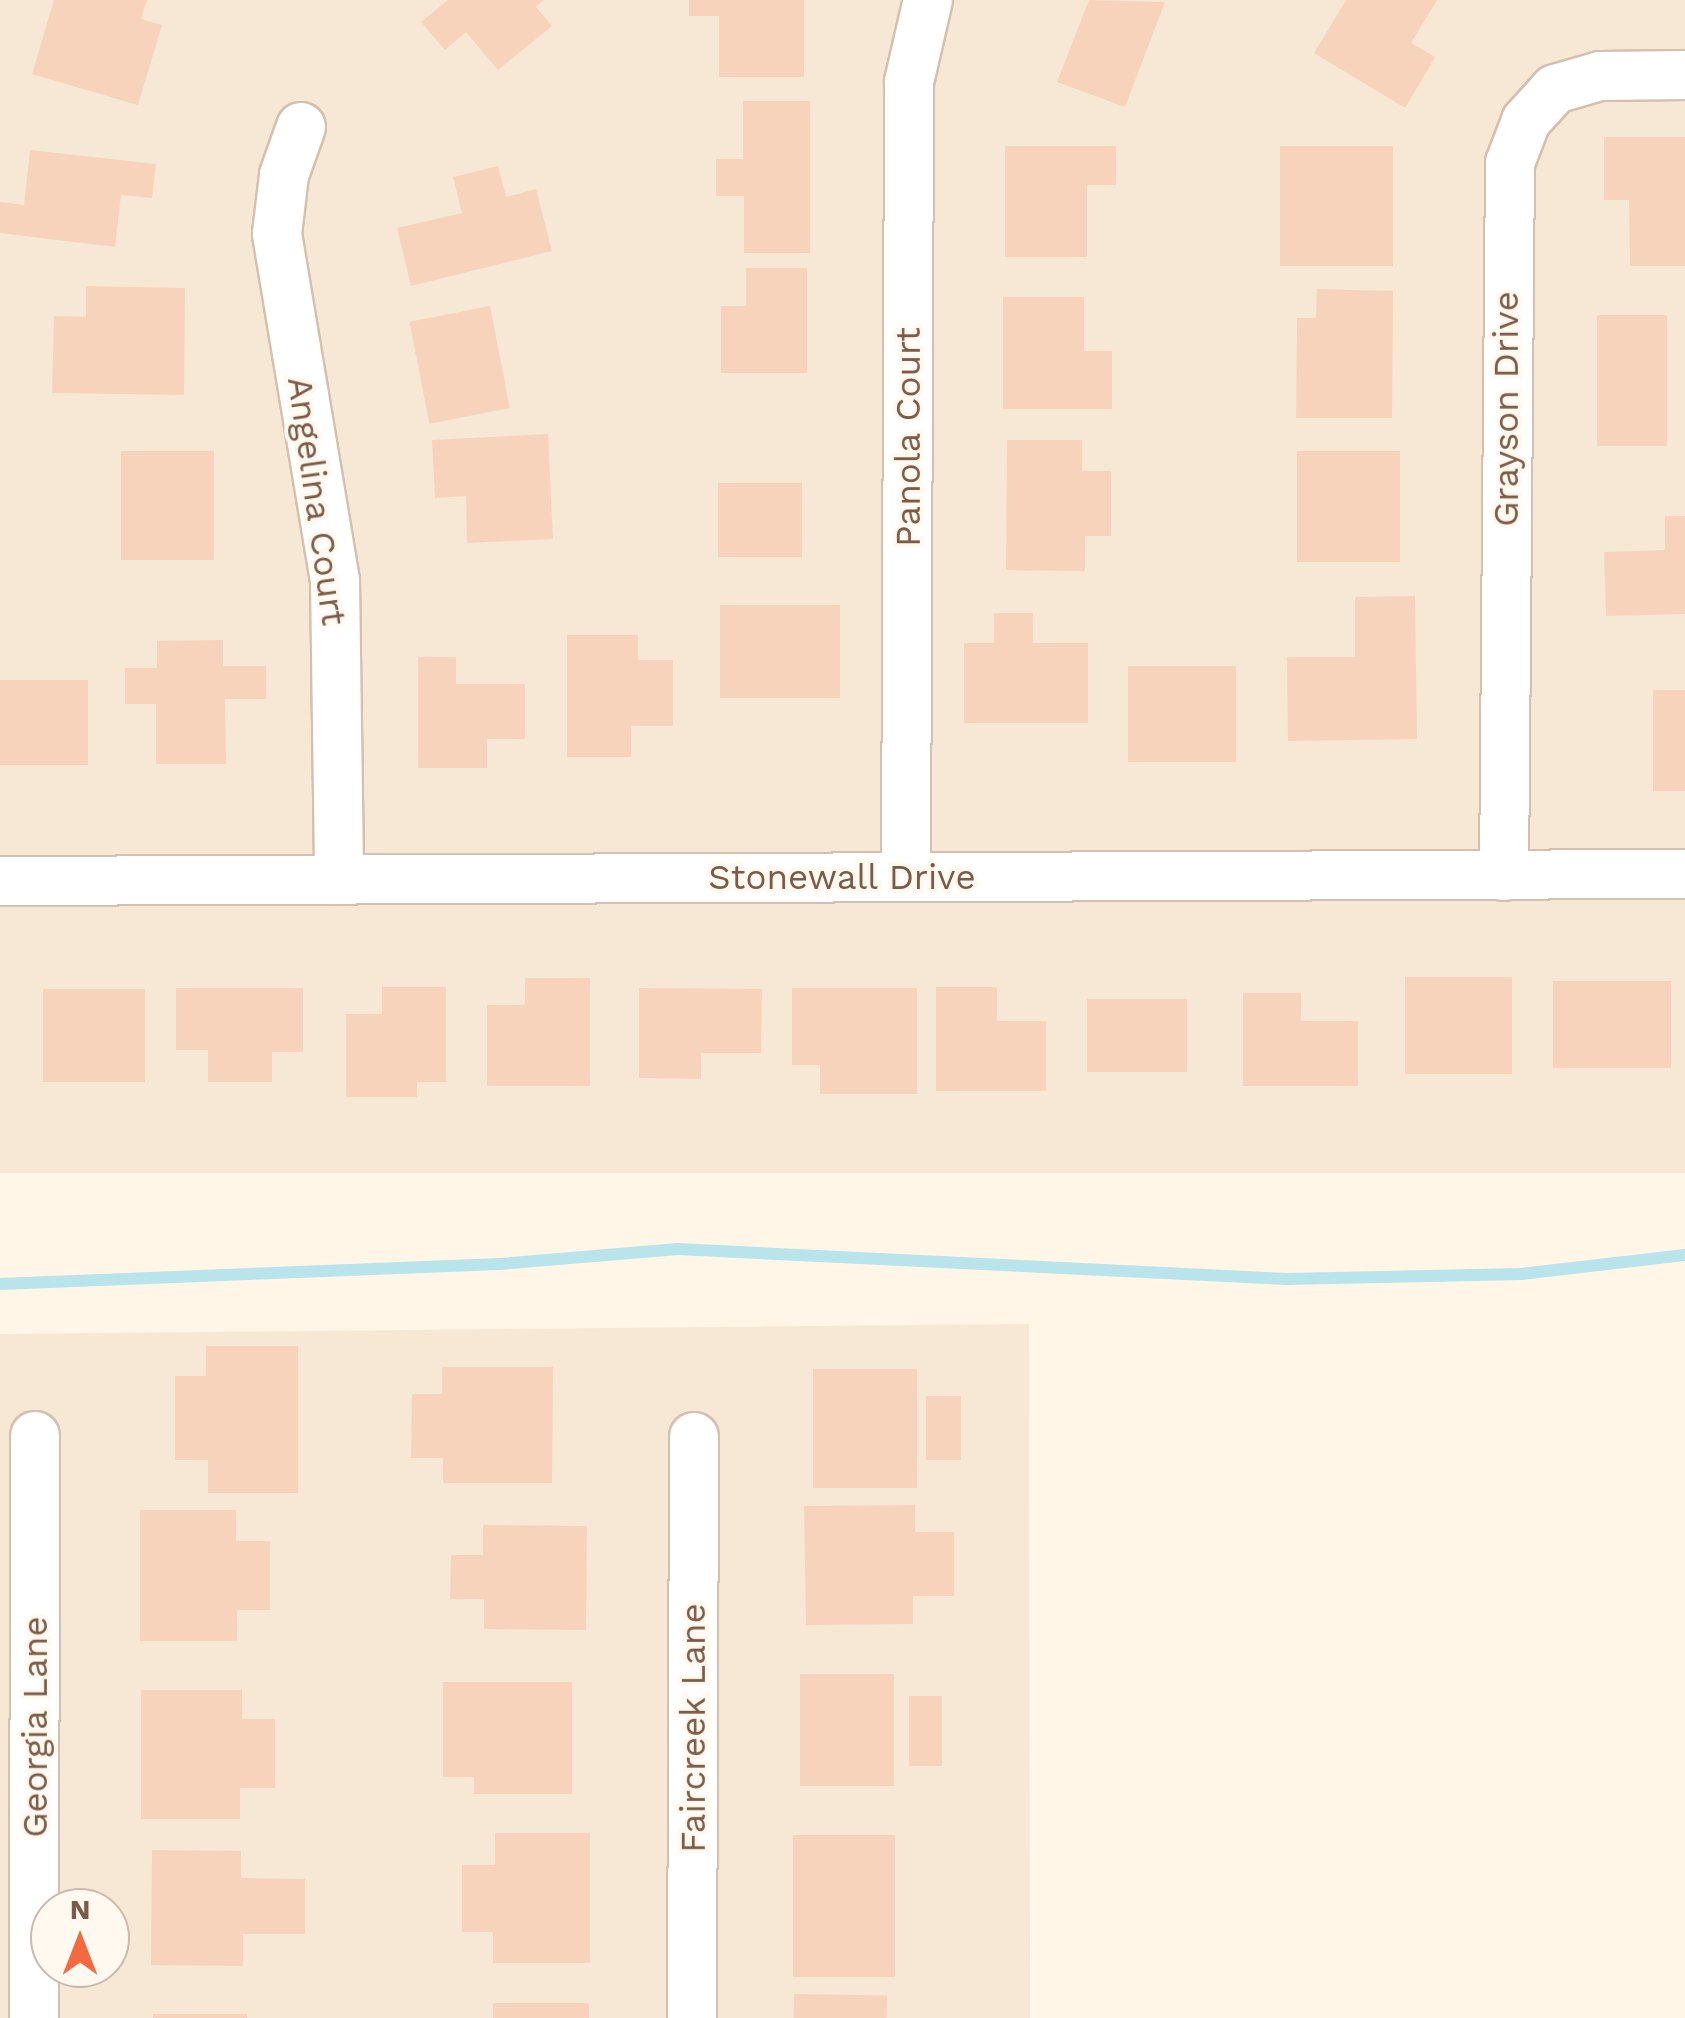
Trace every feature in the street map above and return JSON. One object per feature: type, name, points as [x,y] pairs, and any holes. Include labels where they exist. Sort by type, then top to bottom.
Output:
[{"type":"street","name":"Panola Court","points":[[906,877],[909,82],[928,0]]},
{"type":"street","name":"Grayson Drive","points":[[1504,876],[1510,163],[1526,121],[1555,89],[1600,76],[1685,75]]},
{"type":"street","name":"Angelina Court","points":[[301,127],[284,175],[277,234],[334,580],[339,880]]},
{"type":"street","name":"Stonewall Drive","points":[[0,881],[1685,874]]},
{"type":"street","name":"Georgia Lane","points":[[34,2018],[35,1436]]},
{"type":"street","name":"Faircreek Lane","points":[[692,2018],[694,1437]]},
{"type":"shaded area","points":[[0,0],[1685,0],[1685,1173],[0,1173]]},
{"type":"shaded area","points":[[1029,1324],[1030,2018],[0,2018],[0,1334]]},
{"type":"building","points":[[54,0],[147,0],[141,19],[162,25],[138,105],[32,74]]},
{"type":"building","points":[[448,0],[544,0],[536,7],[552,26],[498,70],[466,32],[445,50],[421,22]]},
{"type":"building","points":[[689,0],[804,0],[804,77],[719,77],[719,16],[689,16]]},
{"type":"building","points":[[1089,0],[1165,2],[1125,107],[1057,82]]},
{"type":"building","points":[[1346,0],[1437,0],[1411,43],[1435,57],[1405,108],[1314,53]]},
{"type":"building","points":[[743,101],[810,101],[810,253],[744,253],[744,196],[716,196],[716,159],[743,159]]},
{"type":"building","points":[[1604,137],[1685,137],[1685,266],[1630,266],[1629,200],[1604,200]]},
{"type":"building","points":[[1005,146],[1116,146],[1116,185],[1087,185],[1087,257],[1005,257]]},
{"type":"building","points":[[1280,146],[1393,146],[1393,266],[1280,266]]},
{"type":"building","points":[[30,150],[156,164],[152,198],[121,195],[115,247],[0,233],[0,202],[24,205]]},
{"type":"building","points":[[498,166],[506,197],[536,189],[552,251],[411,286],[397,228],[462,213],[453,177]]},
{"type":"building","points":[[746,268],[807,268],[807,373],[721,373],[721,306],[746,306]]},
{"type":"building","points":[[86,286],[185,288],[184,395],[52,393],[54,316],[86,317]]},
{"type":"building","points":[[1317,289],[1393,291],[1392,418],[1296,418],[1297,318],[1316,318]]},
{"type":"building","points":[[1003,297],[1084,297],[1084,351],[1112,351],[1112,409],[1003,409]]},
{"type":"building","points":[[490,306],[510,408],[429,424],[410,322]]},
{"type":"building","points":[[1597,315],[1667,315],[1667,446],[1597,446]]},
{"type":"building","points":[[548,434],[553,539],[467,543],[466,496],[435,498],[432,440]]},
{"type":"building","points":[[1007,440],[1082,440],[1082,471],[1111,471],[1111,536],[1085,536],[1085,571],[1006,570]]},
{"type":"building","points":[[121,451],[214,451],[214,560],[121,560]]},
{"type":"building","points":[[1297,451],[1400,451],[1400,562],[1297,562]]},
{"type":"building","points":[[718,483],[802,483],[802,557],[718,557]]},
{"type":"building","points":[[1665,516],[1685,516],[1685,614],[1606,616],[1604,552],[1665,550]]},
{"type":"building","points":[[1415,596],[1417,739],[1288,741],[1287,657],[1355,657],[1355,597]]},
{"type":"building","points":[[720,605],[840,605],[840,698],[720,698]]},
{"type":"building","points":[[994,613],[1033,613],[1033,643],[1088,643],[1088,723],[964,723],[964,643],[994,643]]},
{"type":"building","points":[[567,635],[638,635],[638,660],[673,660],[673,726],[631,726],[631,757],[567,757]]},
{"type":"building","points":[[223,640],[223,666],[266,666],[266,699],[225,699],[226,764],[156,764],[156,704],[125,704],[125,668],[157,668],[157,641]]},
{"type":"building","points":[[418,657],[456,657],[456,684],[525,684],[525,739],[487,739],[487,768],[418,768]]},
{"type":"building","points":[[1128,666],[1236,666],[1236,762],[1128,762]]},
{"type":"building","points":[[0,680],[88,680],[88,765],[0,765]]},
{"type":"building","points":[[1653,690],[1685,690],[1685,791],[1653,791]]},
{"type":"building","points":[[1405,977],[1512,977],[1512,1074],[1405,1074]]},
{"type":"building","points":[[525,978],[590,978],[590,1086],[487,1086],[487,1005],[525,1005]]},
{"type":"building","points":[[1553,981],[1671,981],[1671,1068],[1553,1068]]},
{"type":"building","points":[[382,987],[446,987],[446,1082],[417,1082],[417,1097],[346,1097],[346,1014],[382,1014]]},
{"type":"building","points":[[936,987],[997,987],[997,1021],[1046,1021],[1046,1091],[936,1091]]},
{"type":"building","points":[[176,988],[303,988],[303,1052],[272,1052],[272,1082],[208,1082],[208,1050],[176,1050]]},
{"type":"building","points":[[639,988],[762,989],[761,1053],[701,1053],[701,1079],[639,1078]]},
{"type":"building","points":[[792,988],[917,988],[917,1094],[820,1094],[820,1065],[792,1065]]},
{"type":"building","points":[[43,989],[145,989],[145,1082],[43,1082]]},
{"type":"building","points":[[1243,993],[1301,993],[1301,1021],[1358,1021],[1358,1086],[1243,1086]]},
{"type":"building","points":[[1087,999],[1187,999],[1187,1072],[1087,1072]]},
{"type":"building","points":[[206,1346],[298,1346],[298,1493],[208,1493],[208,1460],[175,1460],[175,1376],[206,1376]]},
{"type":"building","points":[[442,1367],[553,1367],[552,1483],[443,1483],[443,1458],[411,1458],[412,1394],[442,1394]]},
{"type":"building","points":[[813,1369],[917,1369],[917,1488],[813,1488]]},
{"type":"building","points":[[926,1396],[961,1396],[961,1460],[926,1460]]},
{"type":"building","points":[[915,1505],[915,1532],[954,1532],[954,1596],[913,1596],[913,1624],[806,1625],[804,1506]]},
{"type":"building","points":[[140,1510],[236,1510],[236,1541],[270,1541],[270,1610],[237,1610],[237,1641],[140,1641]]},
{"type":"building","points":[[483,1525],[587,1526],[586,1630],[484,1629],[484,1599],[450,1599],[451,1555],[483,1555]]},
{"type":"building","points":[[800,1674],[894,1674],[894,1786],[800,1786]]},
{"type":"building","points":[[443,1682],[572,1682],[572,1794],[474,1794],[474,1777],[443,1777]]},
{"type":"building","points":[[141,1690],[242,1690],[242,1719],[275,1719],[275,1788],[240,1788],[240,1819],[141,1819]]},
{"type":"building","points":[[909,1696],[942,1696],[942,1766],[909,1766]]},
{"type":"building","points":[[495,1833],[590,1833],[590,1963],[493,1963],[493,1932],[462,1932],[462,1865],[495,1865]]},
{"type":"building","points":[[793,1835],[895,1835],[895,1977],[793,1977]]},
{"type":"building","points":[[152,1850],[241,1851],[241,1878],[305,1879],[305,1934],[243,1934],[243,1966],[151,1965]]},
{"type":"building","points":[[794,1994],[887,1996],[887,2018],[794,2018]]},
{"type":"building","points":[[493,2003],[589,2003],[589,2018],[493,2018]]},
{"type":"building","points":[[153,2014],[247,2014],[247,2018],[153,2018]]},
{"type":"waterway","points":[[0,1284],[500,1264],[678,1249],[1287,1279],[1521,1274],[1685,1255]]}]
